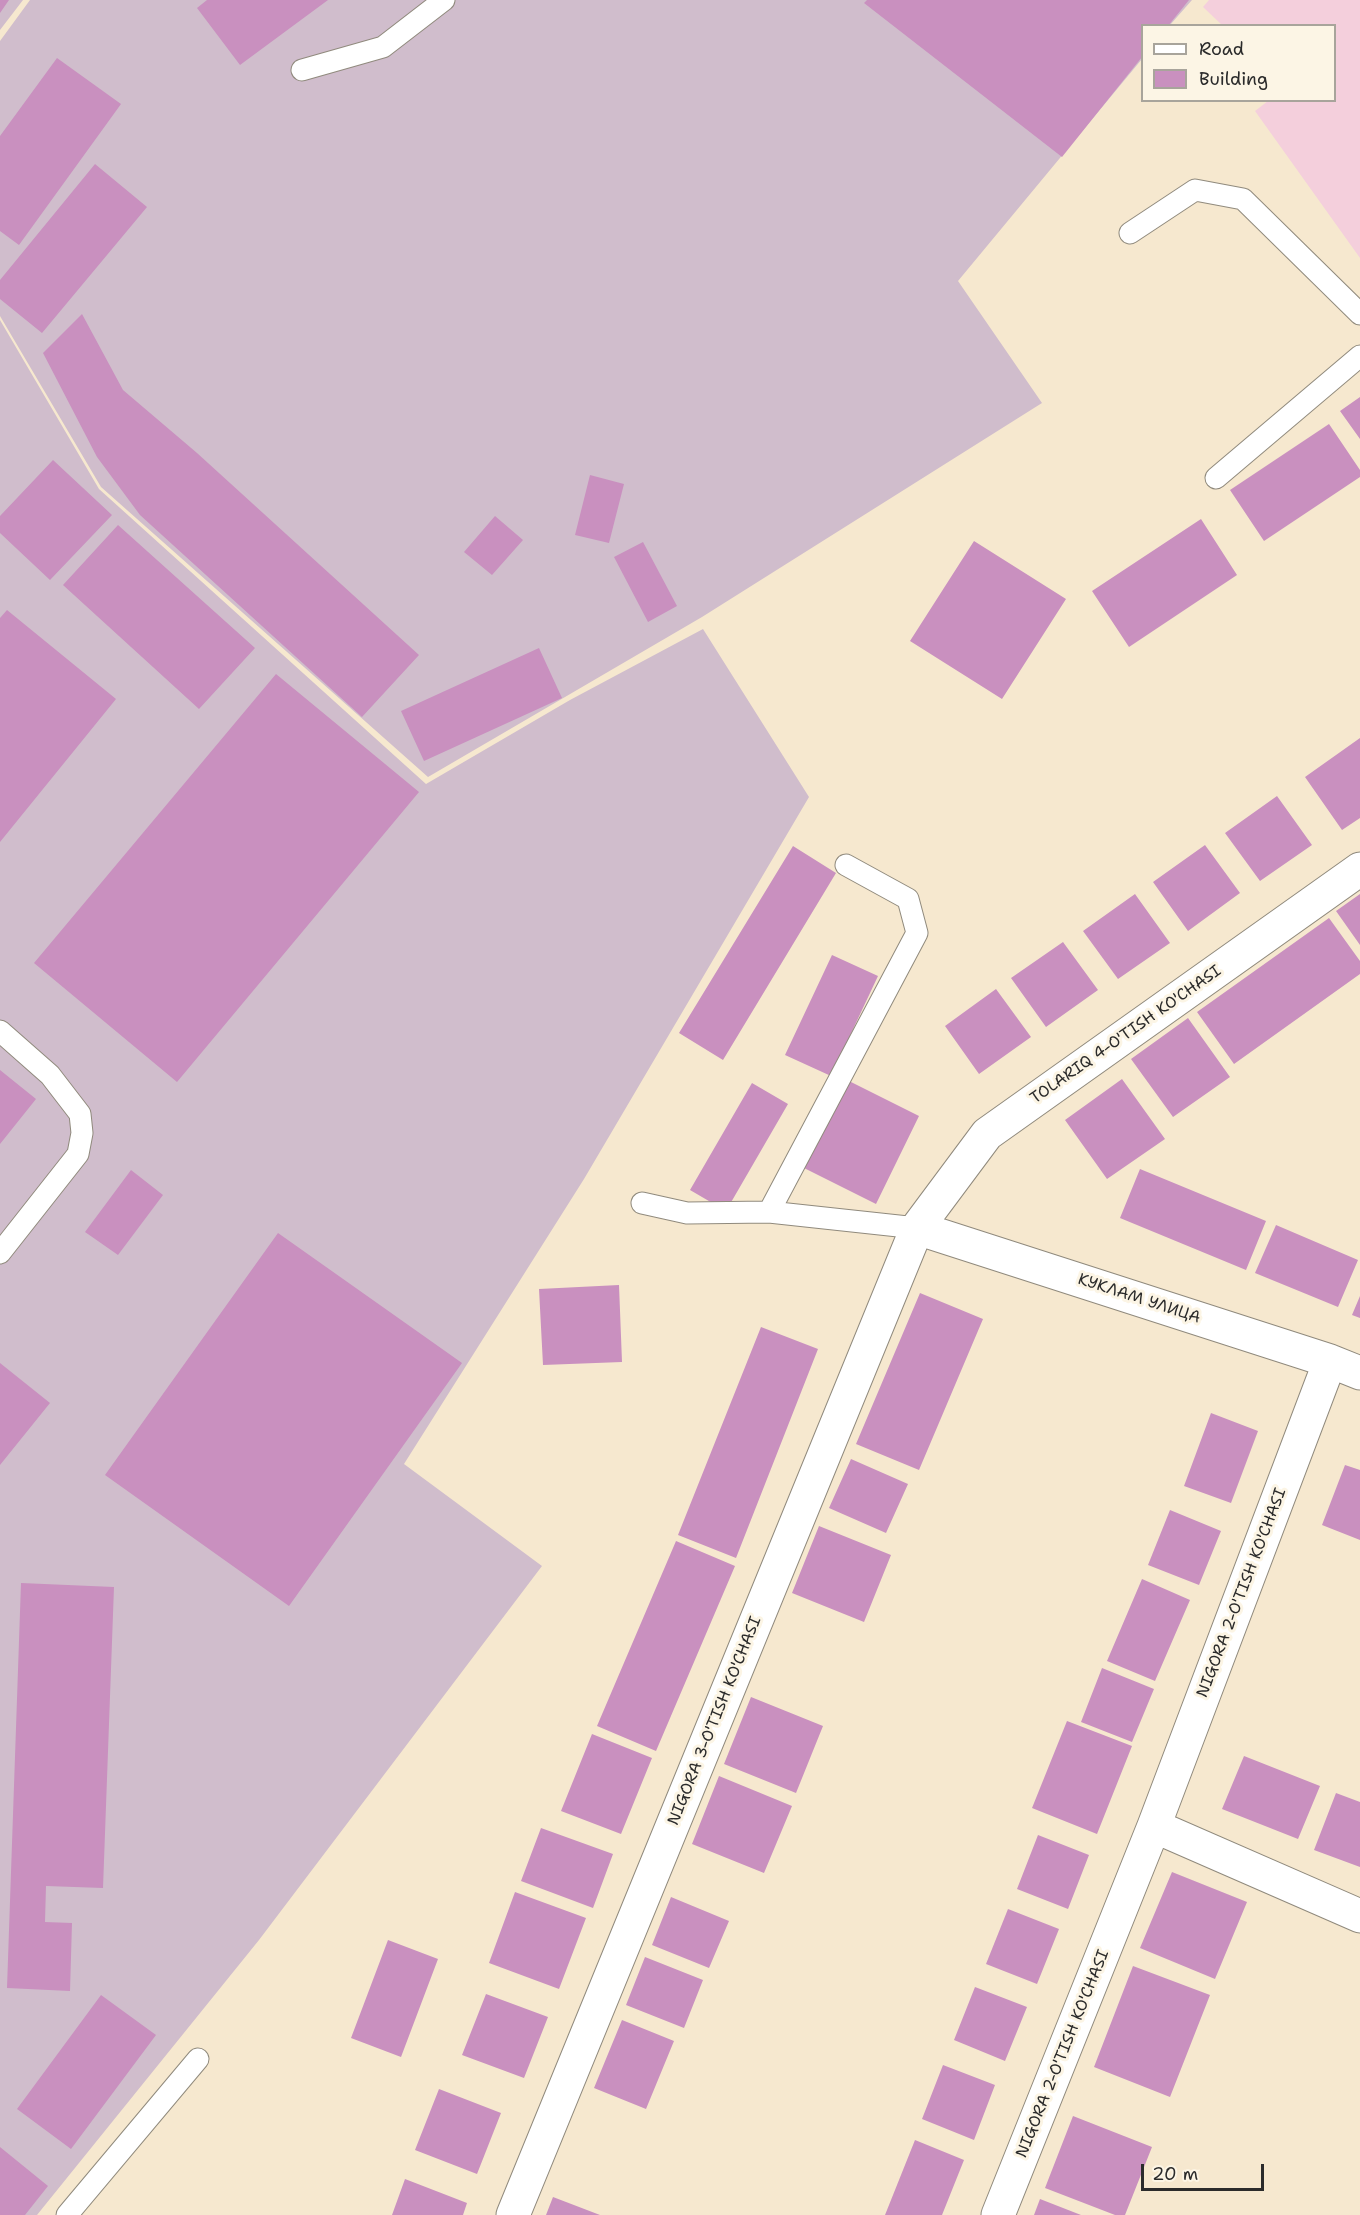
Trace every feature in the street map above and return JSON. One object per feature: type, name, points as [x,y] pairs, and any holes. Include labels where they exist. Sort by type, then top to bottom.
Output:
[{"type":"street","name":"TOLARIQ 4-O'TISH KO'CHASI","points":[[918,1228],[987,1134],[1360,869]]},
{"type":"street","name":"КУКЛАМ УЛИЦА","points":[[918,1228],[1330,1361],[1360,1373]]},
{"type":"street","name":"NIGORA 3-O'TISH KO'CHASI","points":[[513,2215],[918,1228]]},
{"type":"street","name":"NIGORA 2-O'TISH KO'CHASI","points":[[998,2215],[1155,1826],[1330,1361]]},
{"type":"street","points":[[1155,1826],[1360,1916]]},
{"type":"lane","points":[[302,70],[383,47],[444,0]]},
{"type":"lane","points":[[1130,233],[1195,190],[1243,198],[1360,314]]},
{"type":"lane","points":[[1216,478],[1360,356]]},
{"type":"lane","points":[[768,1212],[917,933],[908,898],[846,865]]},
{"type":"lane","points":[[0,1031],[50,1075],[80,1114],[82,1133],[78,1154],[0,1253]]},
{"type":"lane","points":[[642,1203],[687,1213],[768,1212],[918,1228]]},
{"type":"lane","points":[[67,2215],[198,2059]]},
{"type":"shaded area","points":[[0,0],[23,0],[0,30]]},
{"type":"shaded area","points":[[30,0],[1192,0],[1171,24],[1141,24],[1141,60],[958,281],[1042,403],[702,617],[428,777],[101,487],[0,316],[0,41]]},
{"type":"shaded area","points":[[1209,0],[1360,0],[1360,258],[1255,111],[1267,102],[1336,102],[1336,24],[1221,24],[1203,7]]},
{"type":"shaded area","points":[[0,320],[99,489],[426,784],[570,700],[703,629],[809,797],[584,1179],[404,1464],[542,1566],[259,1940],[37,2215],[0,2215]]},
{"type":"building","points":[[0,0],[9,0],[0,13]]},
{"type":"building","points":[[207,0],[328,0],[240,65],[197,8]]},
{"type":"building","points":[[867,0],[1189,0],[1170,24],[1141,24],[1141,58],[1062,157],[864,3]]},
{"type":"building","points":[[57,58],[121,104],[19,245],[0,231],[0,136]]},
{"type":"building","points":[[95,164],[147,207],[42,333],[0,299],[0,280]]},
{"type":"building","points":[[82,314],[123,390],[197,453],[419,655],[362,717],[140,515],[97,457],[43,353]]},
{"type":"building","points":[[1360,397],[1360,439],[1340,411]]},
{"type":"building","points":[[1329,424],[1360,470],[1360,477],[1264,541],[1230,490]]},
{"type":"building","points":[[53,460],[112,515],[50,580],[0,533],[0,516]]},
{"type":"building","points":[[590,475],[624,484],[609,543],[575,535]]},
{"type":"building","points":[[495,516],[523,540],[492,575],[464,552]]},
{"type":"building","points":[[1201,519],[1237,575],[1129,647],[1092,591]]},
{"type":"building","points":[[118,525],[255,648],[199,709],[63,585]]},
{"type":"building","points":[[974,541],[1066,599],[1002,699],[910,641]]},
{"type":"building","points":[[643,542],[677,606],[648,622],[614,557]]},
{"type":"building","points":[[7,610],[116,699],[0,842],[0,618]]},
{"type":"building","points":[[539,648],[562,698],[424,761],[401,711]]},
{"type":"building","points":[[276,674],[419,792],[177,1082],[34,963]]},
{"type":"building","points":[[1360,738],[1360,818],[1342,830],[1305,777]]},
{"type":"building","points":[[1277,796],[1312,845],[1260,881],[1225,833]]},
{"type":"building","points":[[1205,845],[1240,893],[1188,931],[1153,882]]},
{"type":"building","points":[[793,846],[836,873],[723,1060],[679,1033]]},
{"type":"building","points":[[1135,894],[1170,943],[1118,979],[1083,931]]},
{"type":"building","points":[[1360,894],[1360,945],[1336,911]]},
{"type":"building","points":[[1329,918],[1360,961],[1360,974],[1234,1064],[1197,1012]]},
{"type":"building","points":[[1063,942],[1098,990],[1046,1027],[1011,978]]},
{"type":"building","points":[[832,955],[878,976],[831,1076],[785,1055]]},
{"type":"building","points":[[996,989],[1031,1037],[979,1074],[945,1026]]},
{"type":"building","points":[[1188,1018],[1230,1077],[1173,1117],[1131,1059]]},
{"type":"building","points":[[0,1070],[36,1099],[0,1144]]},
{"type":"building","points":[[1122,1079],[1165,1139],[1107,1179],[1065,1120]]},
{"type":"building","points":[[847,1080],[919,1116],[876,1204],[804,1168]]},
{"type":"building","points":[[752,1083],[788,1104],[726,1211],[690,1190]]},
{"type":"building","points":[[1140,1169],[1266,1221],[1246,1270],[1120,1218]]},
{"type":"building","points":[[131,1170],[163,1195],[118,1255],[85,1232]]},
{"type":"building","points":[[1276,1225],[1358,1260],[1338,1307],[1255,1273]]},
{"type":"building","points":[[278,1233],[462,1363],[289,1606],[105,1475]]},
{"type":"building","points":[[619,1285],[622,1362],[543,1365],[539,1289]]},
{"type":"building","points":[[920,1293],[983,1319],[919,1470],[856,1444]]},
{"type":"building","points":[[1360,1296],[1360,1318],[1352,1315]]},
{"type":"building","points":[[761,1327],[818,1349],[736,1558],[678,1535]]},
{"type":"building","points":[[0,1363],[50,1403],[0,1465]]},
{"type":"building","points":[[1211,1413],[1258,1431],[1231,1503],[1184,1486]]},
{"type":"building","points":[[851,1459],[908,1484],[886,1533],[829,1508]]},
{"type":"building","points":[[1345,1465],[1360,1470],[1360,1540],[1322,1525]]},
{"type":"building","points":[[1170,1510],[1221,1531],[1199,1585],[1148,1565]]},
{"type":"building","points":[[819,1526],[891,1555],[864,1622],[792,1593]]},
{"type":"building","points":[[676,1541],[735,1566],[656,1751],[597,1726]]},
{"type":"building","points":[[1142,1579],[1190,1600],[1155,1681],[1107,1661]]},
{"type":"building","points":[[21,1583],[114,1587],[103,1888],[46,1886],[45,1922],[72,1923],[70,1991],[7,1988]]},
{"type":"building","points":[[1102,1668],[1154,1689],[1132,1742],[1081,1722]]},
{"type":"building","points":[[751,1697],[823,1726],[796,1793],[724,1764]]},
{"type":"building","points":[[1067,1721],[1132,1746],[1097,1834],[1032,1808]]},
{"type":"building","points":[[592,1734],[652,1758],[621,1834],[561,1811]]},
{"type":"building","points":[[1244,1756],[1320,1786],[1298,1839],[1222,1809]]},
{"type":"building","points":[[719,1776],[792,1806],[764,1873],[692,1844]]},
{"type":"building","points":[[1336,1793],[1360,1802],[1360,1867],[1314,1850]]},
{"type":"building","points":[[541,1828],[613,1854],[593,1908],[521,1881]]},
{"type":"building","points":[[1038,1835],[1089,1855],[1068,1909],[1017,1889]]},
{"type":"building","points":[[1172,1872],[1247,1902],[1215,1979],[1140,1948]]},
{"type":"building","points":[[515,1892],[586,1918],[559,1989],[489,1963]]},
{"type":"building","points":[[671,1897],[729,1921],[709,1968],[652,1945]]},
{"type":"building","points":[[1008,1909],[1059,1929],[1037,1984],[986,1964]]},
{"type":"building","points":[[388,1940],[438,1959],[401,2057],[351,2038]]},
{"type":"building","points":[[645,1957],[703,1980],[684,2028],[626,2005]]},
{"type":"building","points":[[1133,1966],[1210,1995],[1170,2097],[1094,2067]]},
{"type":"building","points":[[975,1987],[1027,2007],[1005,2061],[954,2040]]},
{"type":"building","points":[[486,1994],[548,2017],[524,2078],[462,2055]]},
{"type":"building","points":[[101,1995],[156,2035],[71,2149],[17,2109]]},
{"type":"building","points":[[622,2020],[674,2041],[646,2109],[594,2088]]},
{"type":"building","points":[[943,2065],[995,2085],[974,2140],[922,2119]]},
{"type":"building","points":[[439,2089],[501,2113],[477,2174],[415,2150]]},
{"type":"building","points":[[1073,2116],[1152,2147],[1125,2215],[1115,2215],[1045,2188]]},
{"type":"building","points":[[915,2140],[964,2160],[942,2215],[885,2215]]},
{"type":"building","points":[[0,2147],[48,2186],[25,2215],[0,2215]]},
{"type":"building","points":[[405,2179],[467,2203],[463,2215],[392,2215]]},
{"type":"building","points":[[553,2197],[600,2215],[546,2215]]},
{"type":"building","points":[[1040,2199],[1081,2215],[1034,2215]]}]
